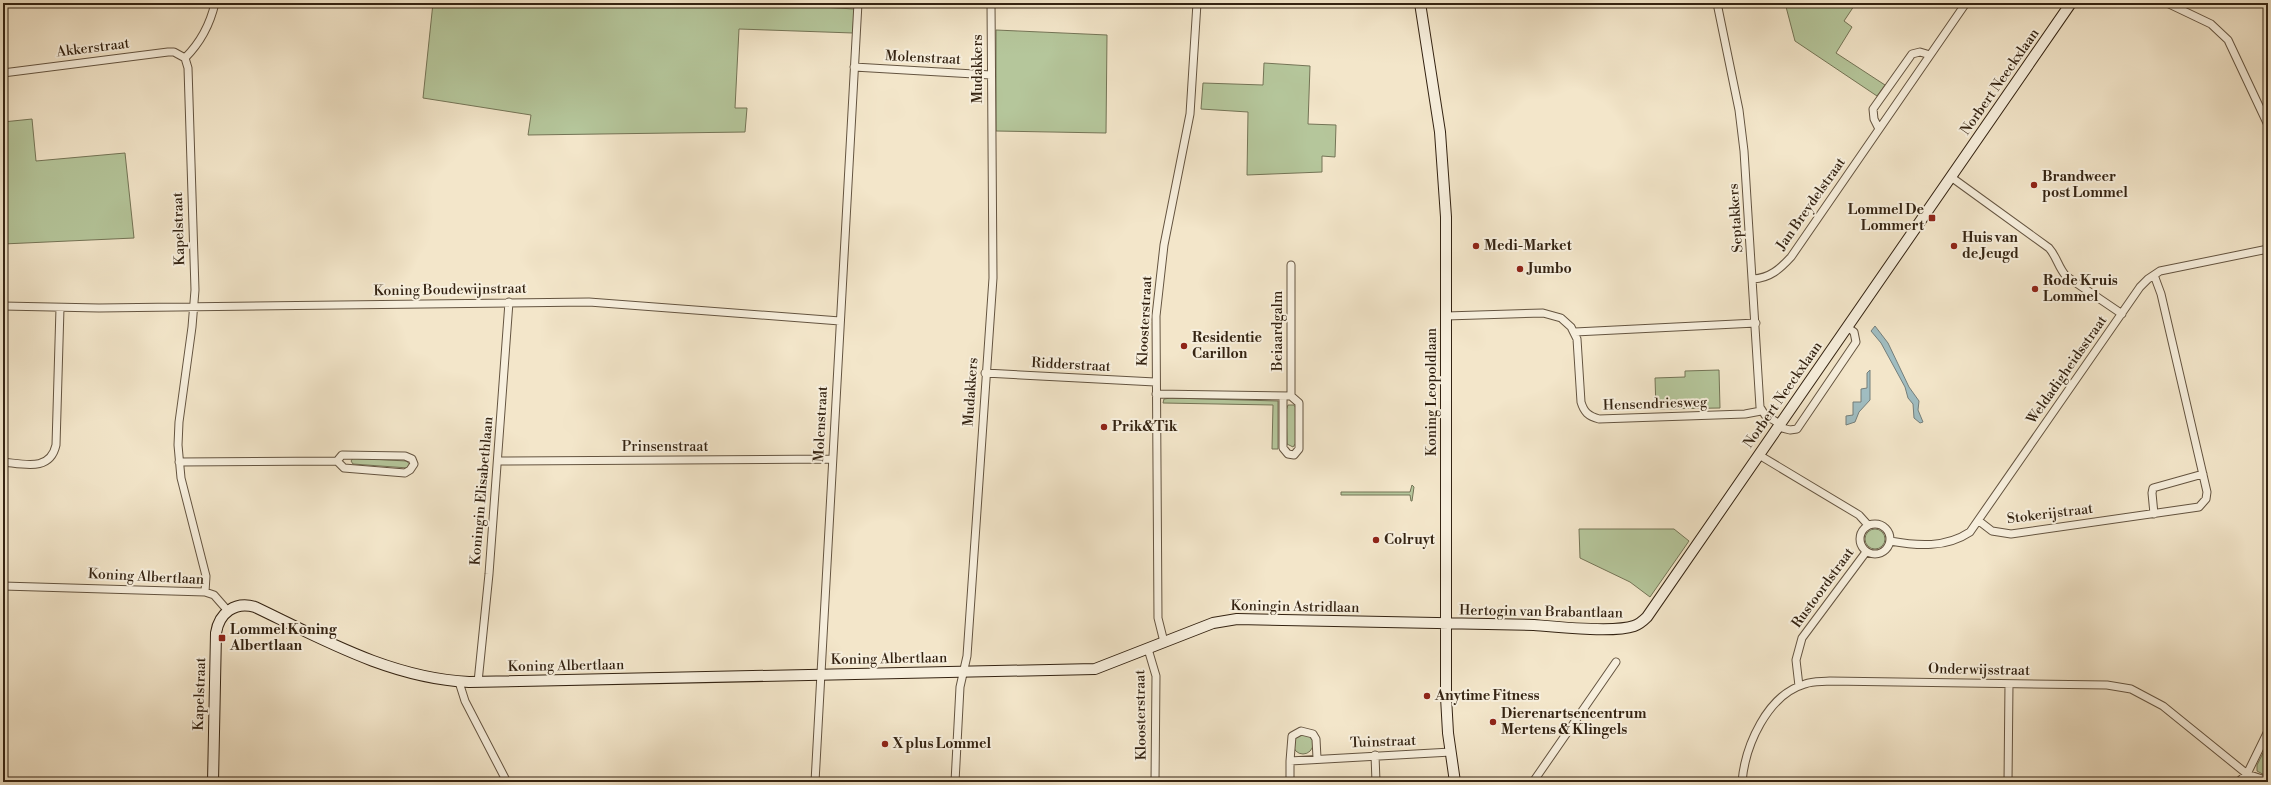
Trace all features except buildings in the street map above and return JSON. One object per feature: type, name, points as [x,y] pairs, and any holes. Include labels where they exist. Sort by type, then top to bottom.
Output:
[{"type":"main road","name":"Koning Leopoldlaan","points":[[1420,3],[1435,93],[1444,175],[1446,316],[1446,697],[1451,752],[1456,782]]},
{"type":"main road","name":"Norbert Neeckxlaan","points":[[1636,626],[1647,617],[2071,3]]},
{"type":"main road","name":"Koning Albertlaan","points":[[228,611],[240,606],[252,606],[378,664],[418,676],[459,682],[1095,669],[1148,649]]},
{"type":"main road","name":"Kapelstraat","points":[[213,782],[216,633],[221,618],[228,611]]},
{"type":"main road","name":"Koningin Astridlaan","points":[[1148,649],[1212,623],[1237,619],[1446,624]]},
{"type":"main road","name":"Hertogin van Brabantlaan","points":[[1446,624],[1616,628],[1636,626]]},
{"type":"street","points":[[185,58],[201,41],[208,28],[215,3]]},
{"type":"street","name":"Molenstraat","points":[[815,782],[858,3]]},
{"type":"street","name":"Mudakkers","points":[[955,782],[960,687],[967,656],[985,373],[993,278],[991,3]]},
{"type":"street","name":"Kloosterstraat","points":[[1164,642],[1158,618],[1155,382],[1156,316],[1160,269],[1190,114],[1197,3]]},
{"type":"street","name":"Septakkers","points":[[1717,3],[1739,110],[1743,144],[1761,411]]},
{"type":"street","name":"Jan Breydelstraat","points":[[1753,279],[1770,276],[1781,268],[1791,257],[1966,3]]},
{"type":"street","points":[[2167,3],[2211,24],[2228,40],[2268,125]]},
{"type":"street","name":"Akkerstraat","points":[[3,73],[162,52],[174,52],[185,58]]},
{"type":"street","points":[[1879,129],[1873,109],[1912,54],[1920,52],[1930,55]]},
{"type":"street","name":"Kapelstraat","points":[[185,58],[188,68],[195,290],[192,326],[179,422],[179,462],[182,484],[206,576],[205,592]]},
{"type":"street","name":"Molenstraat","points":[[854,67],[991,75]]},
{"type":"street","points":[[1951,178],[2049,248],[2057,259],[2060,269],[2066,276],[2122,314]]},
{"type":"street","name":"Weldadigheidsstraat","points":[[1979,521],[2140,287],[2160,272],[2268,250]]},
{"type":"street","name":"Beiaardgalm","points":[[1283,396],[1283,448],[1288,454],[1294,455],[1299,449],[1299,403],[1291,396],[1291,265]]},
{"type":"street","name":"Stokerijstraat","points":[[1979,521],[1992,531],[2011,534],[2199,507],[2203,504],[2207,492],[2161,294],[2154,275]]},
{"type":"street","name":"Koning Boudewijnstraat","points":[[3,306],[60,308],[193,307],[509,302],[637,304],[840,320]]},
{"type":"street","name":"Koningin Elisabethlaan","points":[[478,682],[498,461],[509,302]]},
{"type":"street","points":[[3,462],[34,465],[47,461],[54,453],[60,308]]},
{"type":"street","points":[[1446,316],[1549,313],[1561,318],[1575,332],[1756,323]]},
{"type":"street","points":[[1761,411],[1779,425],[1790,430],[1797,429],[1856,342],[1854,332],[1848,327]]},
{"type":"street","name":"Hensendriesweg","points":[[1575,332],[1581,402],[1585,412],[1593,418],[1722,415],[1761,411]]},
{"type":"street","name":"Ridderstraat","points":[[985,373],[1155,382]]},
{"type":"street","points":[[1156,394],[1291,396]]},
{"type":"street","points":[[179,462],[337,461],[344,468],[405,473],[410,470],[414,464],[412,459],[405,456],[342,455],[337,461]]},
{"type":"street","points":[[1759,455],[1859,515],[1868,525]]},
{"type":"street","name":"Prinsenstraat","points":[[498,461],[832,459]]},
{"type":"street","points":[[2154,514],[2153,488],[2203,474]]},
{"type":"street","points":[[1890,541],[1913,545],[1958,540],[1970,532],[1979,521]]},
{"type":"street","points":[[1877,524],[1886,528],[1890,541],[1888,546],[1881,553],[1871,554],[1862,548],[1859,538],[1864,528],[1868,525],[1877,524]]},
{"type":"street","name":"Rustoordstraat","points":[[1799,686],[1796,660],[1802,638],[1866,552]]},
{"type":"street","name":"Koning Albertlaan","points":[[3,586],[205,592],[214,595],[228,611]]},
{"type":"street","name":"Kloosterstraat","points":[[1148,649],[1156,676],[1155,782]]},
{"type":"street","points":[[1533,782],[1616,662]]},
{"type":"street","name":"Onderwijsstraat","points":[[1742,782],[1744,766],[1753,737],[1772,708],[1783,697],[1799,686],[1806,683],[1830,681],[2080,684],[2114,686],[2131,689],[2164,706],[2247,774]]},
{"type":"street","points":[[459,682],[465,701],[507,782]]},
{"type":"street","points":[[2008,782],[2009,684]]},
{"type":"street","points":[[1290,782],[1291,739],[1295,733],[1301,731],[1312,734],[1316,739],[1317,758]]},
{"type":"street","points":[[2238,782],[2247,774],[2268,731]]},
{"type":"street","name":"Tuinstraat","points":[[1290,761],[1317,758],[1451,752]]},
{"type":"street","points":[[1375,755],[1376,782]]},
{"type":"street","points":[[2247,774],[2268,781]]},
{"type":"green space","points":[[433,3],[758,3],[854,9],[853,33],[739,29],[735,108],[747,108],[745,132],[528,135],[531,115],[423,98]]},
{"type":"green space","points":[[1785,3],[1856,3],[1844,21],[1852,27],[1836,53],[1885,85],[1877,96],[1795,41]]},
{"type":"green space","points":[[996,30],[1107,35],[1106,133],[996,131]]},
{"type":"green space","points":[[1264,63],[1310,66],[1308,124],[1336,125],[1335,157],[1322,156],[1322,172],[1247,175],[1248,112],[1201,109],[1203,83],[1263,85]]},
{"type":"green space","points":[[32,119],[36,161],[125,153],[134,238],[3,244],[3,122]]},
{"type":"green space","points":[[1719,370],[1720,408],[1656,409],[1655,378],[1685,377],[1685,371]]},
{"type":"green space","points":[[1164,399],[1278,401],[1278,449],[1272,449],[1273,405],[1163,403]]},
{"type":"green space","points":[[1288,405],[1294,405],[1296,408],[1296,443],[1293,447],[1287,444],[1286,411]]},
{"type":"green space","points":[[353,458],[406,461],[410,464],[408,468],[353,464],[351,461]]},
{"type":"green space","points":[[1412,485],[1414,487],[1412,501],[1410,495],[1341,495],[1341,492],[1410,492]]},
{"type":"green space","points":[[1579,529],[1674,529],[1689,541],[1650,597],[1630,582],[1580,558]]},
{"type":"green space","points":[[1875,529],[1882,532],[1885,539],[1882,546],[1875,549],[1868,546],[1865,539],[1868,532]]},
{"type":"green space","points":[[1303,734],[1310,737],[1313,744],[1310,751],[1303,754],[1296,751],[1293,744],[1296,737]]},
{"type":"green space","points":[[2268,743],[2268,777],[2257,771],[2257,765]]},
{"type":"water","points":[[1875,326],[1888,343],[1909,387],[1919,401],[1918,410],[1923,422],[1920,423],[1914,418],[1913,404],[1908,398],[1905,387],[1881,343],[1871,331]]},
{"type":"water","points":[[1870,370],[1870,400],[1859,412],[1855,422],[1846,425],[1846,416],[1853,415],[1853,402],[1861,402],[1861,389],[1867,388],[1867,373]]},
{"type":"place","name":"Brandweer post Lommel","points":[[2034,185]]},
{"type":"place","name":"Lommel De Lommert","points":[[1932,218]]},
{"type":"place","name":"Medi-Market","points":[[1476,246]]},
{"type":"place","name":"Huis van de Jeugd","points":[[1954,246]]},
{"type":"place","name":"Jumbo","points":[[1520,269]]},
{"type":"place","name":"Rode Kruis Lommel","points":[[2035,289]]},
{"type":"place","name":"Residentie Carillon","points":[[1184,346]]},
{"type":"place","name":"Prik&Tik","points":[[1104,427]]},
{"type":"place","name":"Colruyt","points":[[1376,540]]},
{"type":"place","name":"Lommel Koning Albertlaan","points":[[222,638]]},
{"type":"place","name":"Anytime Fitness","points":[[1427,696]]},
{"type":"place","name":"Dierenartsencentrum Mertens & Klingels","points":[[1493,722]]},
{"type":"place","name":"X plus Lommel","points":[[885,744]]}]
